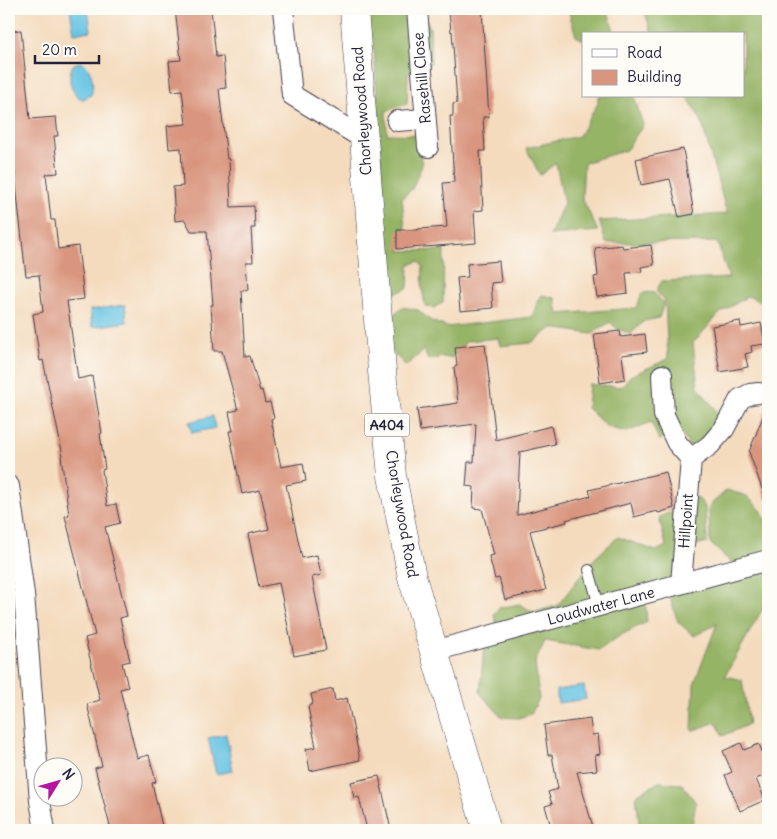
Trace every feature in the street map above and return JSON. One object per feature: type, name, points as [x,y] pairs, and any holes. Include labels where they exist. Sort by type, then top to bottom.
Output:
[{"type":"main road","name":"Chorleywood Road","points":[[354,9],[383,388],[392,476],[412,577],[487,830]]},
{"type":"street","points":[[283,9],[292,95],[364,139]]},
{"type":"street","name":"Rasehill Close","points":[[417,9],[428,147]]},
{"type":"street","points":[[397,121],[426,119]]},
{"type":"street","points":[[662,375],[664,415],[676,443],[691,459],[710,445],[724,428],[740,399],[760,392]]},
{"type":"street","name":"Hillpoint","points":[[681,584],[691,459]]},
{"type":"street","points":[[9,486],[24,594],[40,801],[45,830]]},
{"type":"street","name":"Loudwater Lane","points":[[434,651],[768,560]]},
{"type":"lane","points":[[589,570],[599,606]]},
{"type":"green space","points":[[361,9],[422,9],[430,28],[431,63],[424,70],[408,74],[407,104],[386,111],[387,134],[416,135],[422,165],[412,189],[402,198],[405,227],[400,251],[444,250],[443,302],[434,308],[425,306],[422,287],[423,267],[419,261],[409,265],[408,288],[391,293],[382,284],[379,260],[385,231],[374,49],[363,28]]},
{"type":"green space","points":[[568,9],[607,9],[614,32],[582,32],[582,39],[576,36]]},
{"type":"green space","points":[[644,9],[768,9],[768,305],[748,296],[720,313],[693,343],[698,387],[724,421],[707,444],[689,446],[680,431],[659,440],[651,422],[627,432],[607,427],[587,408],[589,384],[621,387],[630,376],[668,359],[665,301],[656,291],[662,281],[729,278],[717,242],[606,243],[599,221],[727,214],[701,120],[688,98],[744,98],[744,32],[651,32]]},
{"type":"green space","points":[[598,98],[635,98],[643,125],[626,150],[584,163],[582,198],[598,231],[550,235],[564,203],[556,163],[540,175],[526,148],[579,136],[598,103]]},
{"type":"green space","points":[[653,292],[664,303],[659,318],[644,321],[631,334],[617,329],[610,322],[592,334],[552,328],[531,343],[500,346],[498,338],[467,341],[451,358],[443,357],[428,360],[424,350],[406,366],[387,347],[393,315],[402,307],[418,310],[431,321],[447,327],[532,317],[538,300],[542,295],[555,298],[558,314],[636,308],[642,293]]},
{"type":"green space","points":[[727,490],[747,496],[761,510],[768,526],[768,556],[734,565],[710,543],[709,506]]},
{"type":"green space","points":[[676,497],[698,498],[705,507],[707,543],[691,545],[671,581],[645,599],[647,622],[621,635],[599,650],[545,641],[535,662],[539,699],[531,714],[518,718],[502,717],[480,693],[484,646],[498,629],[494,614],[499,608],[519,604],[533,612],[557,606],[594,559],[618,537],[656,551],[666,546],[659,517],[671,512]]},
{"type":"green space","points":[[768,559],[768,599],[725,676],[742,680],[749,724],[723,736],[716,722],[692,731],[694,684],[717,624],[694,636],[678,622],[671,601],[674,579]]},
{"type":"green space","points":[[659,782],[682,784],[696,803],[691,830],[642,830],[639,823],[636,795]]},
{"type":"water","points":[[70,9],[88,9],[91,31],[74,33]]},
{"type":"water","points":[[80,62],[90,71],[92,81],[91,95],[83,99],[75,94],[70,79],[70,73],[74,64]]},
{"type":"water","points":[[125,305],[127,322],[92,327],[90,310]]},
{"type":"water","points":[[213,416],[215,428],[192,433],[189,422]]},
{"type":"water","points":[[584,686],[586,699],[558,703],[556,690]]},
{"type":"water","points":[[226,734],[233,771],[216,774],[208,738]]},
{"type":"building","points":[[175,9],[211,9],[216,57],[223,56],[226,88],[219,89],[227,159],[229,159],[231,207],[254,206],[255,228],[251,228],[253,262],[246,262],[248,290],[241,291],[245,357],[250,356],[265,403],[270,402],[274,418],[271,419],[281,467],[303,463],[306,481],[286,485],[302,558],[317,555],[321,575],[312,577],[326,650],[294,656],[279,583],[259,587],[248,534],[269,529],[260,490],[242,494],[229,431],[233,431],[229,412],[238,410],[222,351],[214,351],[211,305],[213,305],[207,231],[191,231],[185,220],[175,221],[173,187],[183,186],[181,148],[169,149],[167,126],[186,124],[182,90],[172,91],[169,61],[181,60]]},
{"type":"building","points":[[449,9],[482,9],[489,117],[483,117],[485,151],[480,151],[483,210],[474,211],[476,243],[397,249],[397,230],[447,227],[443,183],[454,182],[450,116],[453,116],[453,104],[457,103]]},
{"type":"building","points":[[21,30],[30,119],[56,117],[58,136],[54,136],[58,173],[46,174],[51,220],[55,220],[58,249],[78,246],[84,299],[67,301],[78,379],[92,376],[102,433],[100,434],[105,469],[102,470],[107,506],[116,504],[120,523],[105,527],[127,616],[120,618],[130,661],[122,663],[128,687],[120,689],[137,758],[149,755],[156,782],[152,783],[163,830],[111,830],[95,768],[102,766],[87,704],[100,700],[85,638],[95,635],[65,516],[69,515],[61,456],[63,456],[43,360],[40,361],[33,314],[43,312],[39,275],[26,276],[15,177],[9,111],[9,31]]},
{"type":"building","points":[[683,149],[694,214],[679,217],[670,179],[641,185],[636,159]]},
{"type":"building","points":[[622,245],[623,248],[651,245],[654,265],[641,267],[642,272],[626,273],[628,293],[597,297],[594,277],[598,276],[595,248]]},
{"type":"building","points":[[499,261],[501,282],[491,283],[493,308],[460,311],[457,278],[468,277],[467,264]]},
{"type":"building","points":[[740,321],[741,327],[761,323],[765,344],[751,346],[752,352],[745,354],[748,367],[720,372],[712,326]]},
{"type":"building","points":[[620,331],[621,337],[645,334],[647,352],[622,355],[625,379],[600,383],[594,334]]},
{"type":"building","points":[[485,344],[496,440],[551,426],[555,444],[520,452],[517,515],[591,496],[589,490],[666,472],[674,508],[634,517],[631,503],[530,531],[546,590],[505,600],[499,578],[495,579],[489,556],[494,555],[482,509],[473,508],[474,487],[466,486],[468,462],[474,462],[476,424],[420,431],[417,409],[458,403],[454,367],[457,366],[455,347]]},
{"type":"building","points":[[767,406],[768,499],[766,500],[749,452]]},
{"type":"building","points":[[333,689],[335,701],[347,698],[360,760],[310,771],[306,749],[316,747],[308,707],[313,703],[311,694]]},
{"type":"building","points":[[590,719],[592,735],[598,734],[600,754],[595,755],[597,770],[577,772],[594,830],[552,830],[545,806],[552,804],[548,792],[558,789],[552,755],[548,755],[544,725]]},
{"type":"building","points":[[741,743],[744,750],[759,744],[768,766],[768,774],[756,779],[765,800],[740,811],[725,775],[732,772],[723,751]]},
{"type":"building","points":[[379,776],[391,830],[367,830],[359,797],[354,798],[351,782]]}]
